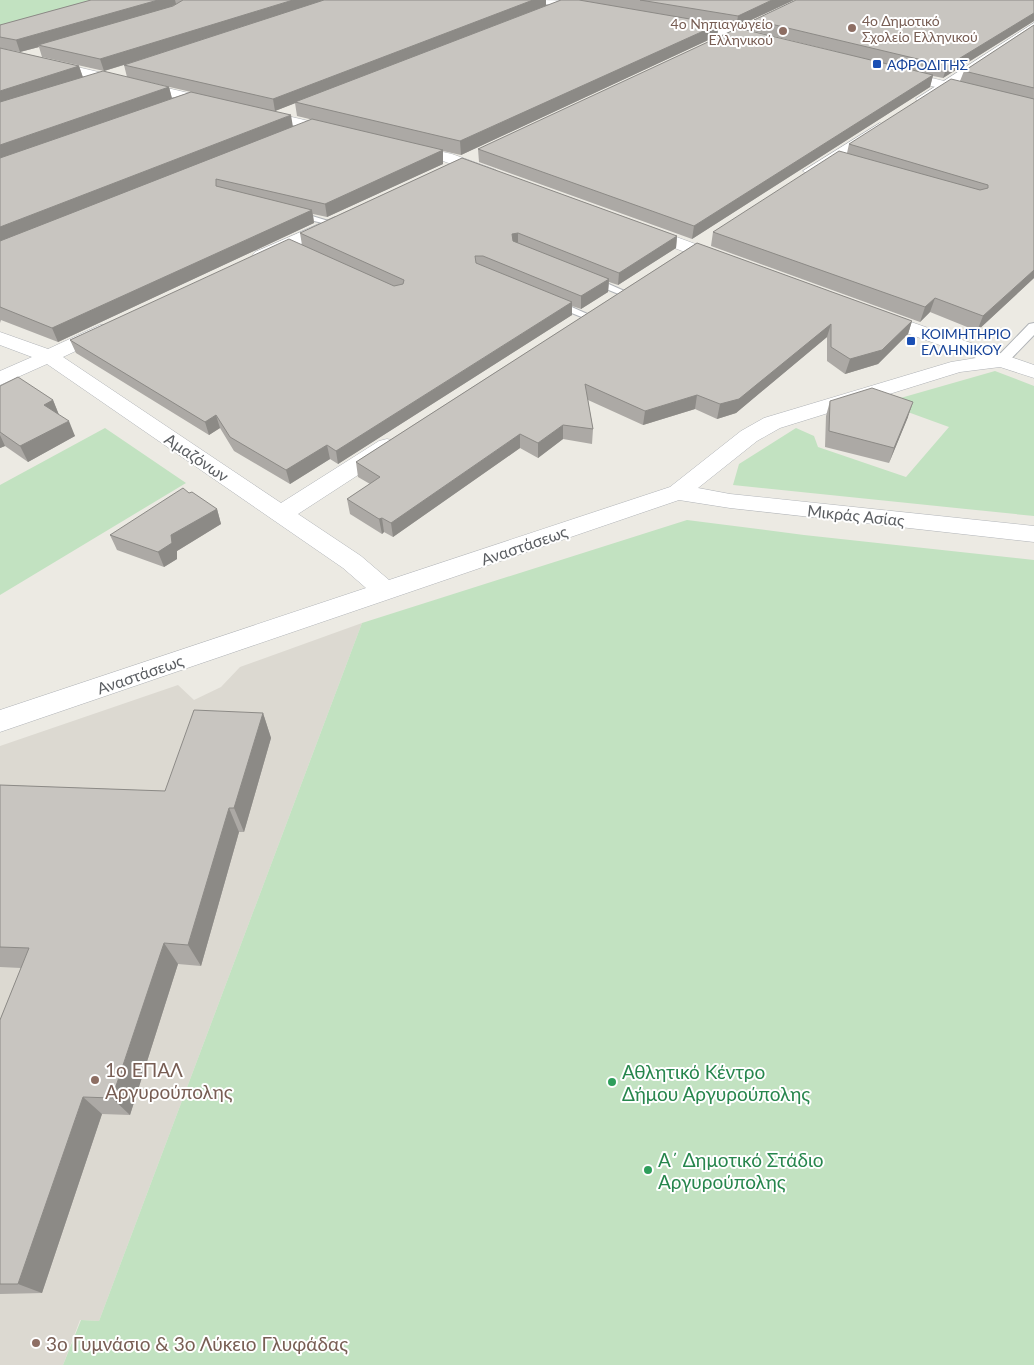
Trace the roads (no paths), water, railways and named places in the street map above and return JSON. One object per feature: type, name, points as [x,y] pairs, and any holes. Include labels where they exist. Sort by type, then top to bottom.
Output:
[{"type":"street","points":[[540,0],[603,11]]},
{"type":"street","points":[[700,50],[808,0]]},
{"type":"street","points":[[537,15],[565,4]]},
{"type":"street","points":[[670,22],[737,33],[781,44]]},
{"type":"street","points":[[912,106],[1034,27]]},
{"type":"street","points":[[21,58],[49,49]]},
{"type":"street","points":[[0,53],[351,135]]},
{"type":"street","points":[[79,86],[133,69]]},
{"type":"street","points":[[881,69],[1034,107]]},
{"type":"street","points":[[168,108],[196,98]]},
{"type":"street","points":[[277,117],[296,110]]},
{"type":"street","points":[[799,179],[836,159],[896,116]]},
{"type":"street","points":[[285,137],[313,126]]},
{"type":"street","points":[[390,144],[462,162],[508,179]]},
{"type":"street","points":[[445,170],[480,154]]},
{"type":"street","points":[[252,261],[291,246],[349,215]]},
{"type":"street","points":[[628,224],[738,265]]},
{"type":"street","points":[[677,258],[708,238]]},
{"type":"street","points":[[570,327],[639,283]]},
{"type":"street","points":[[857,308],[1001,361],[1034,327]]},
{"type":"street","points":[[0,379],[119,323]]},
{"type":"street","name":"Αμαζόνων","points":[[0,338],[48,356],[352,562],[386,591]]},
{"type":"street","name":"Αναστάσεως","points":[[0,721],[678,492],[749,436],[772,423],[958,366],[1001,361],[1034,372]]},
{"type":"street","points":[[281,514],[405,434]]},
{"type":"street","name":"Μικράς Ασίας","points":[[678,492],[730,501],[1034,534]]},
{"type":"lane","points":[[286,212],[331,224]]},
{"type":"lane","points":[[579,275],[605,305]]},
{"type":"lane","points":[[542,298],[605,305]]},
{"type":"place","name":"4ο Δημοτικό Σχολείο Ελληνικού","points":[[852,28]]},
{"type":"place","name":"4ο Νηπιαγωγείο Ελληνικού","points":[[783,31]]},
{"type":"place","name":"ΑΦΡΟΔΙΤΗΣ","points":[[877,64]]},
{"type":"place","name":"ΚΟΙΜΗΤΗΡΙΟ ΕΛΛΗΝΙΚΟΥ","points":[[911,341]]},
{"type":"place","name":"1o ΕΠΑΛ Αργυρούπολης","points":[[95,1080]]},
{"type":"place","name":"Αθλητικό Κέντρο Δήμου Αργυρούπολης","points":[[612,1082]]},
{"type":"place","name":"Α΄ Δημοτικό Στάδιο Αργυρούπολης","points":[[648,1170]]},
{"type":"place","name":"3ο Γυμνάσιο & 3ο Λύκειο Γλυφάδας","points":[[36,1343]]}]
